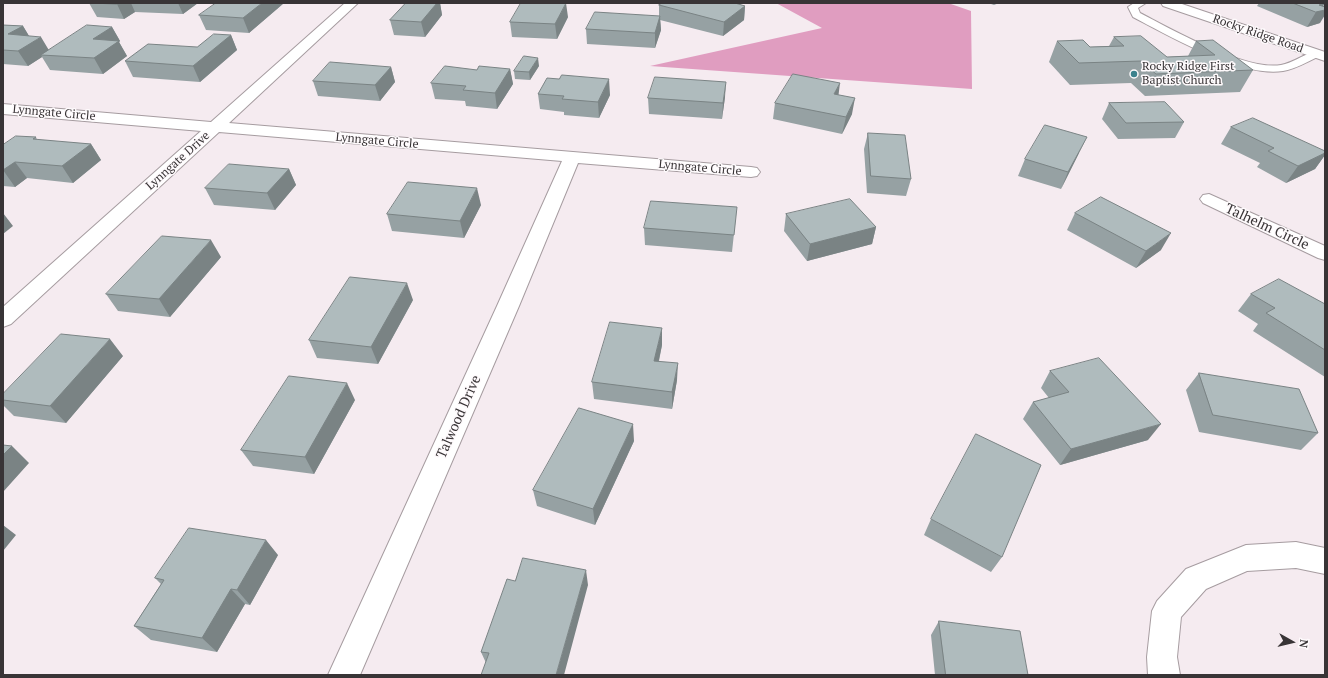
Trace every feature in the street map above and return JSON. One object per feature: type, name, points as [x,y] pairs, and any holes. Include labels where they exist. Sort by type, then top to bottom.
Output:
[{"type":"street","name":"Lynngate Drive","points":[[3,319],[352,3]]},
{"type":"street","name":"Rocky Ridge Road","points":[[1167,3],[1320,55]]},
{"type":"street","name":"Lynngate Circle","points":[[3,109],[751,172]]},
{"type":"street","name":"Talwood Drive","points":[[344,675],[572,158]]},
{"type":"street","name":"Talhelm Circle","points":[[1209,199],[1325,254]]},
{"type":"street","points":[[1164,675],[1162,657],[1167,611],[1196,579],[1246,558],[1296,555],[1325,561]]},
{"type":"lane","points":[[1141,3],[1133,7],[1136,16],[1225,57],[1262,68],[1281,68],[1320,55]]},
{"type":"shaded area","points":[[776,3],[948,3],[971,11],[972,89],[650,66],[822,28]]},
{"type":"building","points":[[93,3],[119,3],[117,4]]},
{"type":"building","points":[[216,3],[262,3],[243,18],[199,15]]},
{"type":"building","points":[[406,3],[437,3],[421,22],[390,20]]},
{"type":"building","points":[[521,3],[566,3],[555,24],[510,22]]},
{"type":"building","points":[[663,3],[735,3],[745,6],[724,22],[659,5]]},
{"type":"building","points":[[1293,3],[1325,3],[1319,5],[1325,7],[1325,10],[1316,12]]},
{"type":"building","points":[[595,12],[660,16],[655,33],[586,29]]},
{"type":"building","points":[[3,25],[23,26],[8,34],[41,37],[18,51],[3,50]]},
{"type":"building","points":[[87,25],[112,27],[93,39],[119,41],[94,58],[41,55]]},
{"type":"building","points":[[214,34],[231,35],[193,66],[125,61],[148,44],[197,47]]},
{"type":"building","points":[[1141,36],[1167,57],[1215,55],[1196,41],[1213,40],[1253,70],[1156,74],[1141,61],[1079,63],[1057,41],[1083,40],[1090,47],[1124,46],[1114,37]]},
{"type":"building","points":[[524,56],[538,58],[529,72],[514,71]]},
{"type":"building","points":[[330,62],[391,67],[375,85],[313,81]]},
{"type":"building","points":[[445,66],[477,70],[479,66],[510,69],[495,93],[463,90],[466,86],[431,83]]},
{"type":"building","points":[[793,74],[840,83],[834,94],[855,98],[846,117],[775,103]]},
{"type":"building","points":[[562,75],[609,79],[598,102],[562,99],[564,96],[538,94],[547,78],[559,79]]},
{"type":"building","points":[[655,77],[726,82],[723,103],[648,98]]},
{"type":"building","points":[[1165,102],[1184,122],[1126,123],[1109,103]]},
{"type":"building","points":[[1253,118],[1325,151],[1325,153],[1298,166],[1268,151],[1274,148],[1231,127]]},
{"type":"building","points":[[1045,125],[1087,137],[1068,172],[1025,159]]},
{"type":"building","points":[[868,133],[905,135],[911,179],[871,176]]},
{"type":"building","points":[[16,136],[91,144],[62,166],[15,162],[3,170],[3,145]]},
{"type":"building","points":[[229,164],[289,169],[267,193],[205,188]]},
{"type":"building","points":[[408,182],[477,188],[460,221],[387,214]]},
{"type":"building","points":[[1101,197],[1171,233],[1146,251],[1075,213]]},
{"type":"building","points":[[850,199],[876,227],[810,244],[786,214]]},
{"type":"building","points":[[651,201],[737,207],[734,235],[644,228]]},
{"type":"building","points":[[162,236],[211,240],[159,299],[106,294]]},
{"type":"building","points":[[350,277],[407,283],[371,347],[309,340]]},
{"type":"building","points":[[1279,279],[1325,304],[1325,350],[1266,313],[1275,308],[1251,294]]},
{"type":"building","points":[[610,322],[662,328],[654,361],[678,363],[672,392],[592,382]]},
{"type":"building","points":[[61,334],[110,339],[50,406],[3,400],[3,394]]},
{"type":"building","points":[[1099,358],[1161,424],[1071,449],[1033,402],[1069,392],[1050,371]]},
{"type":"building","points":[[1199,373],[1299,389],[1318,433],[1213,415]]},
{"type":"building","points":[[289,376],[347,383],[305,457],[241,450]]},
{"type":"building","points":[[579,408],[633,424],[593,509],[533,490]]},
{"type":"building","points":[[976,434],[1041,465],[1002,557],[931,519]]},
{"type":"building","points":[[3,445],[12,446],[3,455]]},
{"type":"building","points":[[189,528],[266,540],[237,590],[231,589],[202,638],[134,626],[164,580],[155,578]]},
{"type":"building","points":[[523,558],[586,570],[556,675],[481,675],[489,653],[481,652],[507,579],[515,581]]},
{"type":"building","points":[[939,621],[1020,631],[1028,675],[946,675]]},
{"type":"place","name":"Rocky Ridge First Baptist Church","points":[[1134,74]]}]
